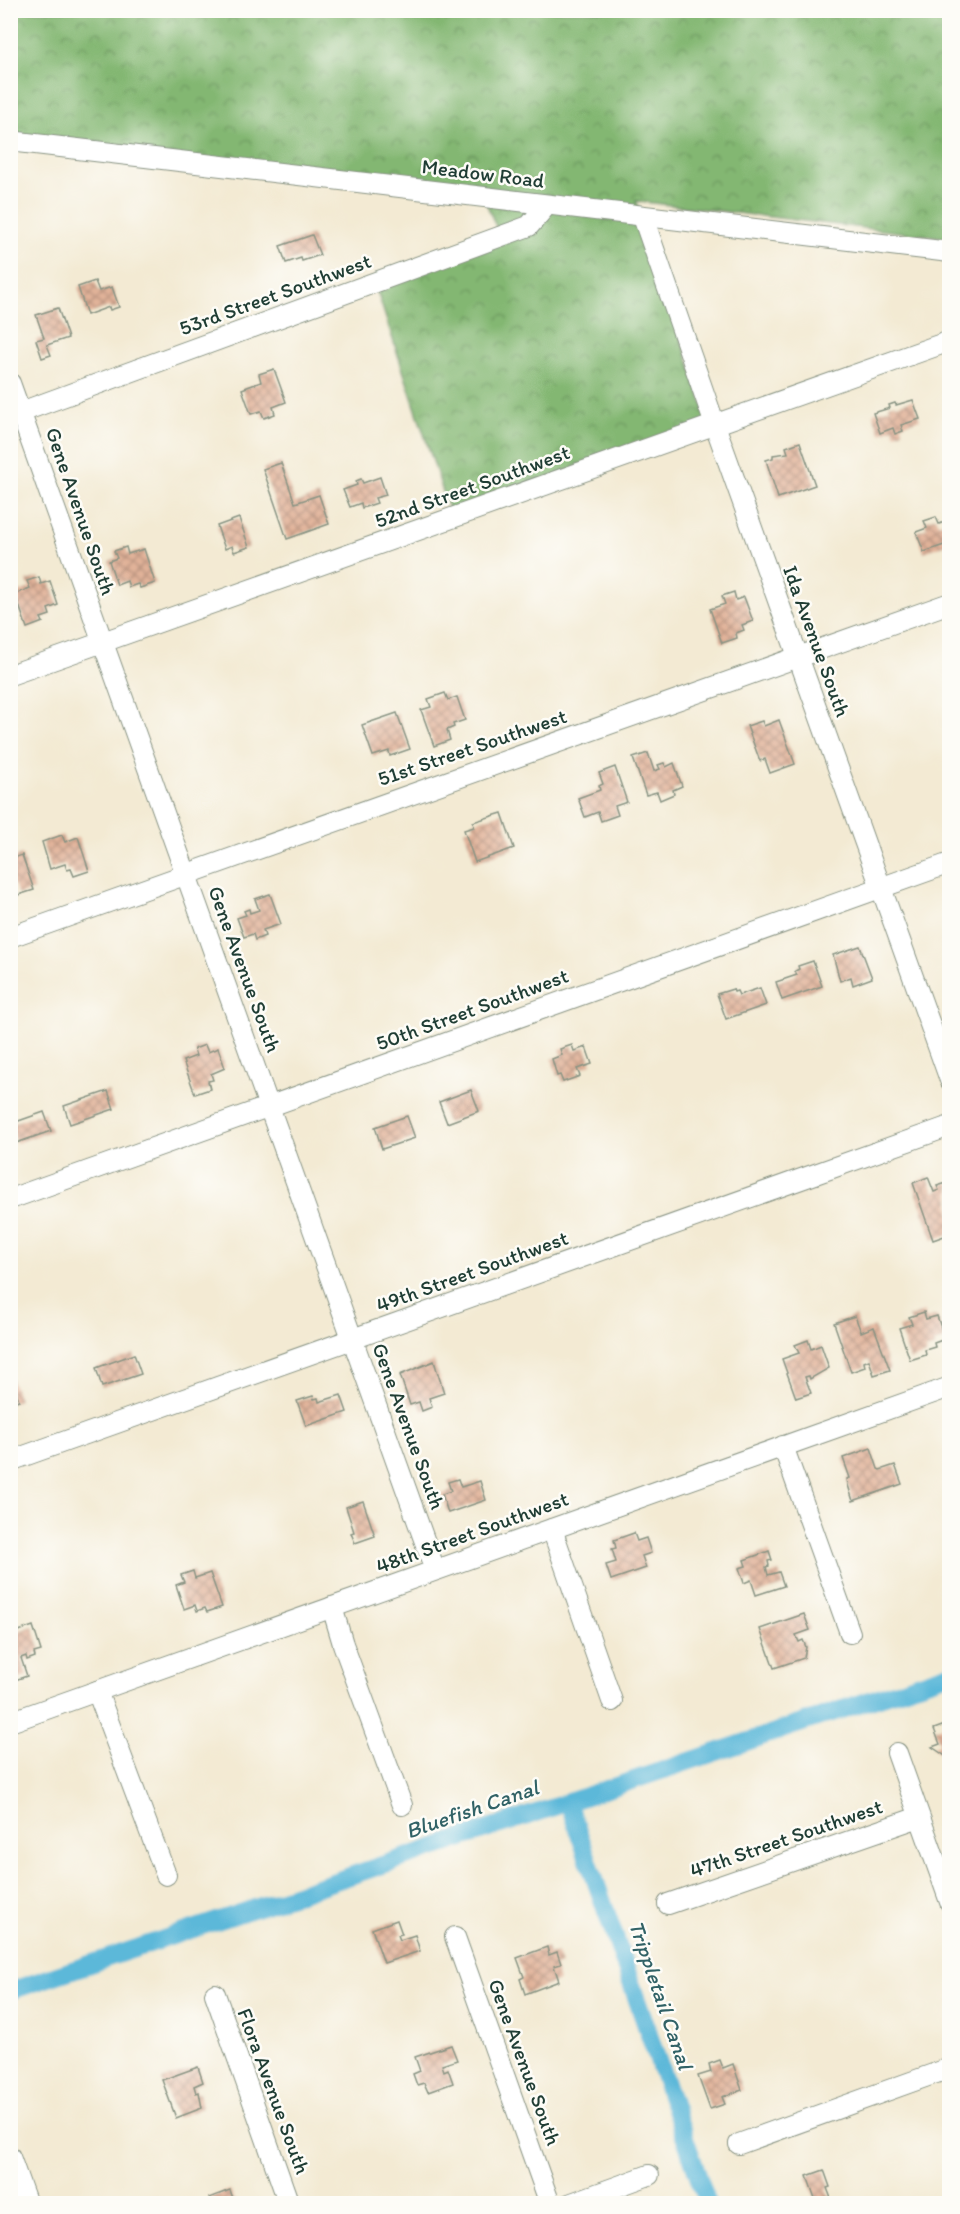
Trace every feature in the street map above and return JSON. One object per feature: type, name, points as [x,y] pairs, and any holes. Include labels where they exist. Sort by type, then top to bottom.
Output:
[{"type":"street","name":"Meadow Road","points":[[10,141],[950,252]]},
{"type":"street","name":"53rd Street Southwest","points":[[16,414],[529,226],[547,205]]},
{"type":"street","name":"Ida Avenue South","points":[[643,217],[715,425],[950,1080]]},
{"type":"street","name":"52nd Street Southwest","points":[[10,675],[950,341]]},
{"type":"street","name":"Gene Avenue South","points":[[10,383],[16,414],[102,642],[435,1570]]},
{"type":"street","name":"51st Street Southwest","points":[[10,938],[950,603]]},
{"type":"street","name":"50th Street Southwest","points":[[10,1199],[950,863]]},
{"type":"street","name":"49th Street Southwest","points":[[10,1461],[950,1126]]},
{"type":"street","name":"48th Street Southwest","points":[[10,1722],[950,1387]]},
{"type":"street","points":[[783,1446],[850,1633]]},
{"type":"street","points":[[552,1529],[612,1701]]},
{"type":"street","points":[[332,1607],[343,1644],[402,1805]]},
{"type":"street","points":[[98,1691],[166,1875]]},
{"type":"street","points":[[897,1753],[950,1902]]},
{"type":"street","name":"47th Street Southwest","points":[[668,1904],[919,1817]]},
{"type":"street","name":"Gene Avenue South","points":[[455,1937],[550,2204]]},
{"type":"street","name":"Flora Avenue South","points":[[214,1994],[289,2204]]},
{"type":"street","points":[[740,2144],[950,2068]]},
{"type":"street","points":[[10,2157],[27,2204]]},
{"type":"street","points":[[569,2204],[649,2175]]},
{"type":"green space","points":[[14,11],[949,11],[949,238],[636,201],[710,426],[452,519],[375,285],[500,236],[482,193],[11,141],[10,37]]},
{"type":"building","points":[[312,235],[320,255],[286,263],[280,246]]},
{"type":"building","points":[[95,281],[99,291],[112,287],[119,307],[110,310],[109,307],[87,315],[78,287]]},
{"type":"building","points":[[58,308],[68,338],[47,345],[51,355],[42,358],[36,340],[44,338],[36,315]]},
{"type":"building","points":[[274,369],[286,402],[273,407],[275,414],[264,418],[261,411],[251,414],[242,389],[261,382],[259,374]]},
{"type":"building","points":[[913,400],[920,419],[901,425],[903,431],[895,434],[893,428],[880,433],[873,413],[890,408],[889,405],[895,403],[896,405]]},
{"type":"building","points":[[800,442],[815,485],[778,498],[766,460],[773,458],[773,455],[788,453],[786,447]]},
{"type":"building","points":[[281,463],[295,503],[319,495],[329,524],[287,539],[263,469]]},
{"type":"building","points":[[380,477],[386,495],[375,498],[377,503],[362,508],[361,503],[350,507],[343,490],[357,485],[356,481],[361,479],[363,483]]},
{"type":"building","points":[[936,517],[939,524],[950,520],[950,551],[947,544],[924,552],[916,532],[927,528],[924,521]]},
{"type":"building","points":[[239,518],[249,547],[234,552],[232,546],[225,549],[217,526]]},
{"type":"building","points":[[126,547],[128,554],[144,549],[155,583],[140,588],[138,584],[129,587],[127,581],[117,585],[109,561],[117,558],[114,551]]},
{"type":"building","points":[[39,577],[41,584],[50,581],[58,605],[48,609],[50,615],[41,618],[43,622],[27,628],[15,594],[30,588],[27,581]]},
{"type":"building","points":[[734,592],[736,600],[744,597],[753,621],[742,625],[744,630],[736,633],[737,638],[722,643],[710,609],[725,604],[722,596]]},
{"type":"building","points":[[445,693],[448,700],[457,697],[465,720],[453,724],[454,727],[447,730],[450,740],[434,746],[421,710],[431,707],[428,699]]},
{"type":"building","points":[[397,713],[410,749],[390,756],[389,751],[373,756],[362,725]]},
{"type":"building","points":[[779,720],[795,764],[770,773],[765,759],[760,761],[747,726],[762,721],[764,726]]},
{"type":"building","points":[[648,753],[654,771],[660,769],[658,765],[664,763],[666,767],[674,763],[682,786],[673,790],[674,794],[660,800],[657,792],[646,795],[633,758]]},
{"type":"building","points":[[615,767],[627,802],[615,806],[618,815],[601,821],[598,812],[585,817],[578,798],[600,790],[599,786],[603,784],[599,773]]},
{"type":"building","points":[[502,813],[514,848],[475,862],[464,830],[474,827],[473,822]]},
{"type":"building","points":[[62,835],[65,842],[78,837],[89,871],[74,876],[71,869],[67,870],[65,864],[50,869],[42,842]]},
{"type":"building","points":[[22,855],[34,890],[18,895],[14,884],[10,885],[10,859]]},
{"type":"building","points":[[270,894],[281,924],[263,930],[265,936],[255,940],[253,934],[244,937],[237,918],[246,915],[244,911],[249,909],[250,913],[259,910],[255,899]]},
{"type":"building","points":[[860,946],[872,978],[853,985],[851,977],[840,981],[833,955]]},
{"type":"building","points":[[813,961],[822,986],[782,1000],[776,982],[797,975],[795,971],[799,969],[798,966]]},
{"type":"building","points":[[760,988],[766,1005],[726,1019],[717,994],[733,989],[739,995]]},
{"type":"building","points":[[205,1045],[208,1052],[218,1048],[225,1068],[211,1074],[213,1080],[208,1081],[210,1089],[195,1094],[183,1061],[196,1056],[194,1049]]},
{"type":"building","points":[[572,1045],[574,1051],[586,1047],[592,1064],[577,1069],[580,1076],[563,1082],[560,1075],[557,1076],[552,1059],[562,1055],[560,1049]]},
{"type":"building","points":[[471,1090],[479,1111],[447,1123],[439,1102]]},
{"type":"building","points":[[108,1091],[114,1109],[70,1124],[64,1106]]},
{"type":"building","points":[[44,1112],[51,1131],[16,1143],[10,1124]]},
{"type":"building","points":[[407,1116],[415,1138],[382,1149],[375,1127]]},
{"type":"building","points":[[928,1177],[934,1192],[939,1190],[937,1186],[950,1182],[950,1234],[933,1240],[913,1183]]},
{"type":"building","points":[[924,1312],[926,1319],[937,1316],[945,1339],[934,1343],[935,1347],[925,1350],[926,1355],[910,1360],[899,1328],[912,1324],[909,1317]]},
{"type":"building","points":[[855,1316],[861,1332],[874,1327],[890,1370],[874,1375],[869,1360],[864,1362],[865,1367],[851,1372],[834,1323]]},
{"type":"building","points":[[808,1340],[811,1349],[821,1345],[829,1368],[810,1379],[809,1376],[805,1377],[811,1393],[796,1398],[782,1359],[799,1353],[795,1345]]},
{"type":"building","points":[[134,1354],[141,1374],[102,1387],[96,1368]]},
{"type":"building","points":[[434,1361],[444,1393],[429,1398],[432,1407],[422,1411],[419,1402],[410,1405],[400,1375]]},
{"type":"building","points":[[10,1375],[19,1400],[10,1403]]},
{"type":"building","points":[[341,1395],[347,1412],[306,1426],[297,1401],[313,1396],[314,1399],[318,1398],[319,1402]]},
{"type":"building","points":[[871,1448],[878,1469],[895,1465],[902,1484],[853,1501],[847,1479],[850,1478],[843,1458]]},
{"type":"building","points":[[458,1479],[461,1487],[480,1481],[486,1500],[448,1513],[442,1494],[451,1491],[448,1482]]},
{"type":"building","points":[[363,1501],[375,1536],[355,1543],[346,1507]]},
{"type":"building","points":[[634,1533],[637,1541],[646,1538],[651,1553],[642,1556],[646,1568],[611,1580],[606,1565],[616,1562],[612,1549],[616,1548],[614,1540]]},
{"type":"building","points":[[769,1551],[772,1560],[768,1561],[769,1566],[766,1567],[768,1575],[779,1572],[784,1586],[756,1595],[751,1580],[744,1583],[739,1568],[746,1566],[744,1560]]},
{"type":"building","points":[[193,1571],[195,1578],[210,1573],[222,1607],[207,1612],[205,1608],[197,1611],[195,1605],[184,1609],[176,1585],[184,1582],[181,1575]]},
{"type":"building","points":[[804,1614],[810,1630],[796,1635],[799,1642],[803,1640],[806,1647],[804,1658],[774,1668],[760,1629]]},
{"type":"building","points":[[33,1626],[41,1651],[34,1653],[35,1657],[27,1660],[26,1656],[21,1658],[27,1676],[12,1681],[10,1634]]},
{"type":"building","points":[[950,1723],[950,1759],[932,1747],[940,1744],[934,1729]]},
{"type":"building","points":[[397,1920],[402,1934],[398,1935],[400,1940],[415,1935],[420,1951],[384,1963],[372,1929]]},
{"type":"building","points":[[547,1947],[549,1955],[557,1952],[561,1964],[554,1966],[559,1981],[525,1994],[520,1979],[524,1977],[517,1958]]},
{"type":"building","points":[[451,2045],[457,2060],[442,2065],[444,2071],[448,2069],[453,2083],[428,2092],[424,2083],[417,2085],[413,2074],[420,2071],[415,2057]]},
{"type":"building","points":[[720,2060],[723,2068],[733,2064],[742,2090],[722,2097],[725,2104],[710,2109],[698,2076],[711,2072],[709,2064]]},
{"type":"building","points":[[198,2067],[203,2082],[194,2086],[196,2093],[199,2092],[202,2108],[176,2118],[162,2080]]},
{"type":"building","points":[[824,2170],[832,2201],[817,2204],[807,2176]]},
{"type":"building","points":[[230,2190],[234,2201],[237,2200],[238,2204],[211,2204],[209,2198]]},
{"type":"waterway","name":"Bluefish Canal","points":[[10,1991],[950,1673]]},
{"type":"waterway","name":"Trippletail Canal","points":[[568,1802],[708,2204]]}]
